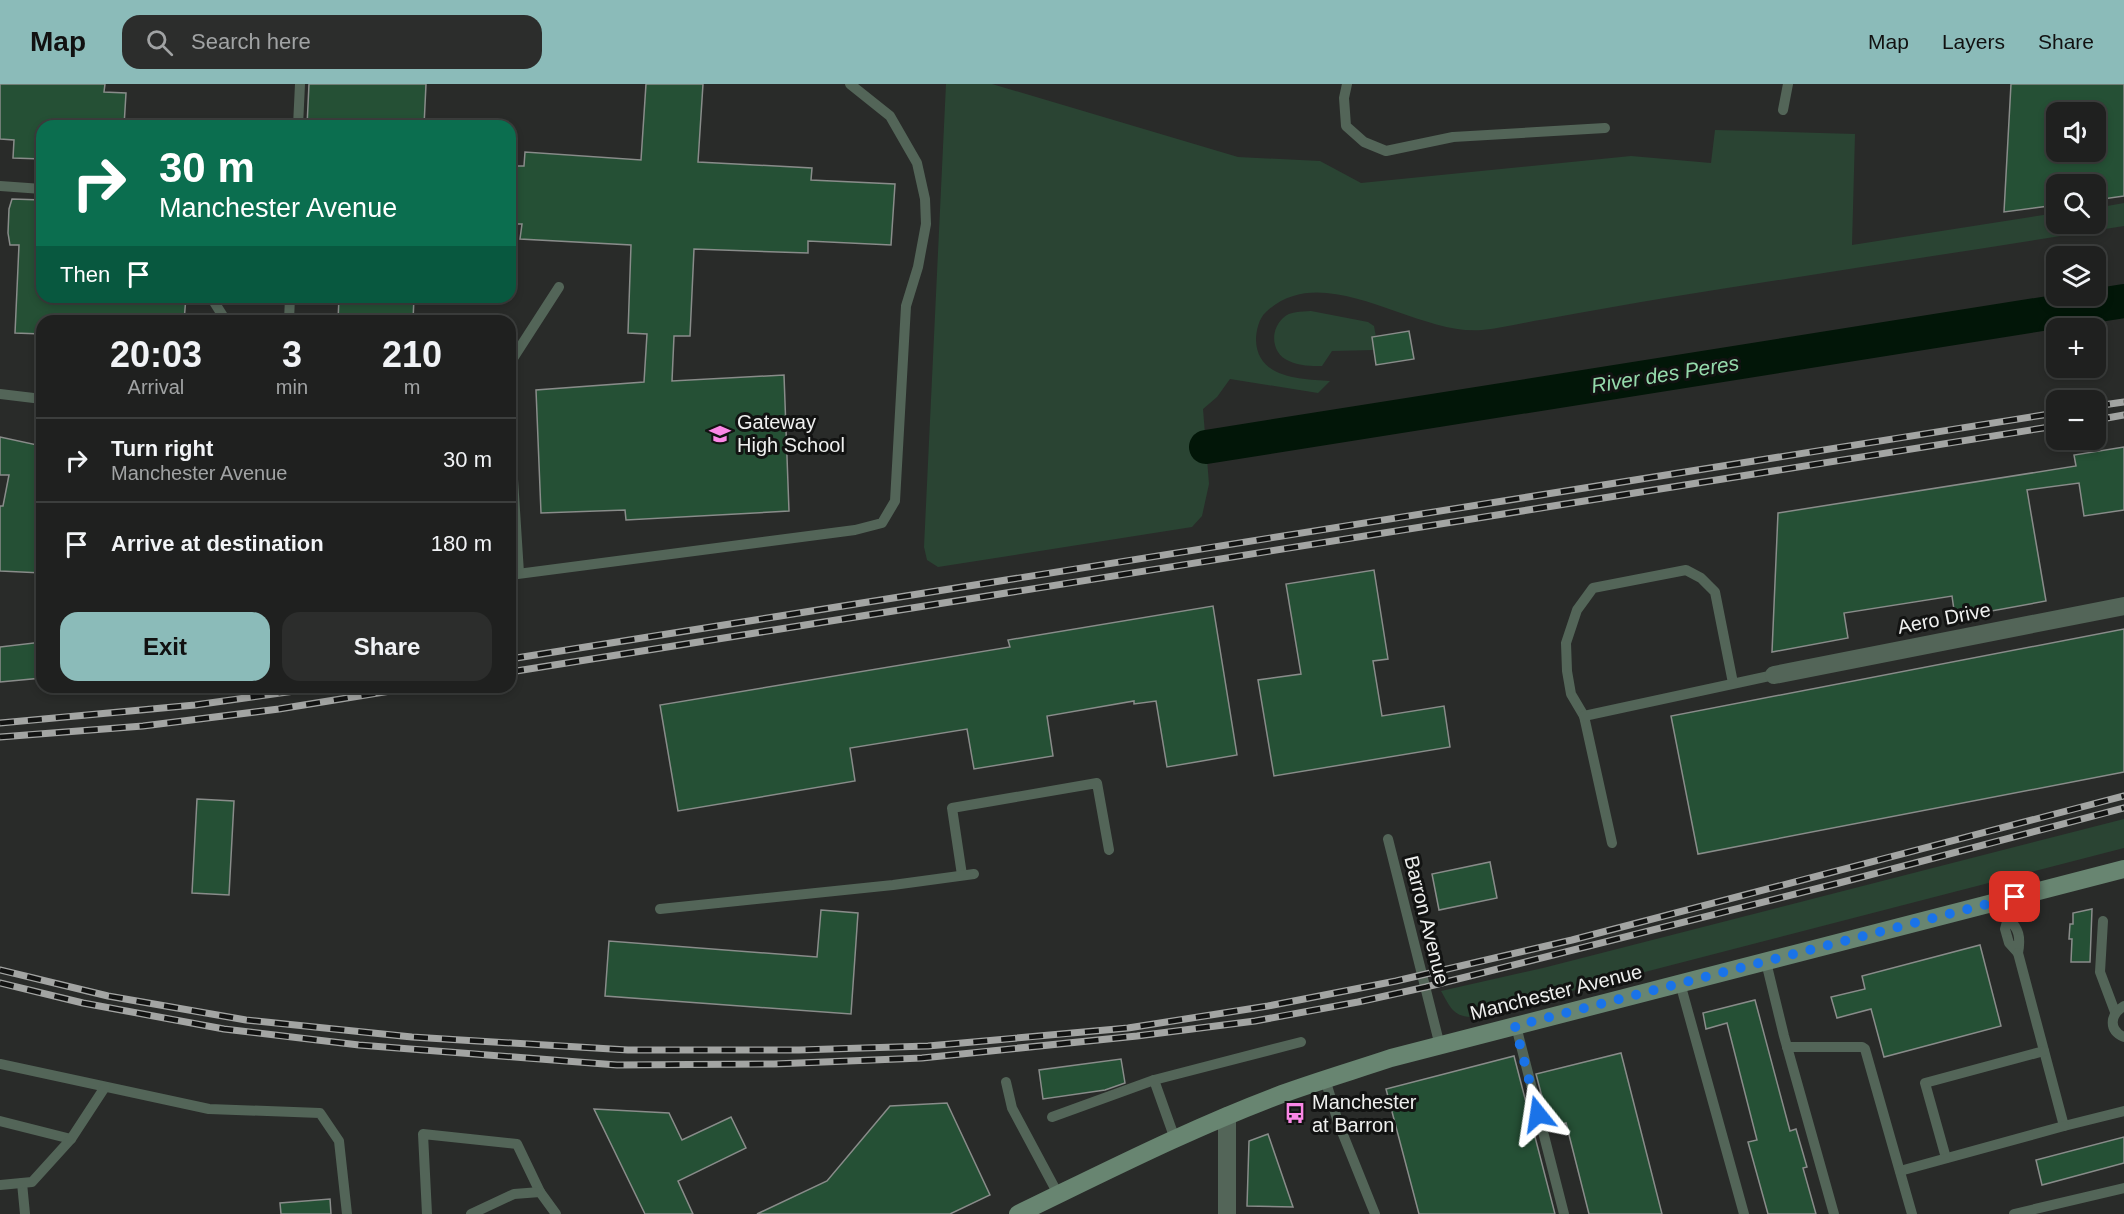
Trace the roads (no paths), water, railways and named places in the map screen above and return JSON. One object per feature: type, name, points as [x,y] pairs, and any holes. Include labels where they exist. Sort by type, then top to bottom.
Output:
[{"type":"main road","name":"Manchester Avenue","points":[[1018,1214],[1227,1116],[1325,1079],[1440,1046],[1680,983],[2005,909],[2124,868]]},
{"type":"street","name":"Aero Drive","points":[[1774,675],[2124,606]]},
{"type":"street","points":[[1227,1116],[1227,1214]]},
{"type":"lane","points":[[298,120],[300,84]]},
{"type":"lane","points":[[516,574],[855,530],[882,523],[895,501],[906,306],[918,267],[926,224],[925,199],[917,163],[891,116],[850,84]]},
{"type":"lane","points":[[1347,84],[1344,98],[1346,126],[1364,142],[1386,151],[1453,137],[1605,128]]},
{"type":"lane","points":[[1783,110],[1788,84]]},
{"type":"lane","points":[[0,186],[36,189]]},
{"type":"lane","points":[[516,354],[559,287]]},
{"type":"lane","points":[[0,394],[36,398]]},
{"type":"lane","points":[[1612,843],[1584,716],[1571,694],[1567,671],[1566,644],[1577,610],[1593,588],[1686,570],[1701,578],[1715,592],[1733,683]]},
{"type":"lane","points":[[1584,716],[1774,675]]},
{"type":"lane","points":[[962,875],[952,808],[1097,783],[1109,850]]},
{"type":"lane","name":"Barron Avenue","points":[[1388,838],[1440,1046]]},
{"type":"lane","points":[[660,909],[893,885],[974,874]]},
{"type":"lane","points":[[2005,909],[2005,929],[2009,943],[2018,953],[2064,1126]]},
{"type":"lane","points":[[2103,921],[2100,972],[2120,1009],[2113,1017],[2114,1028],[2124,1037]]},
{"type":"lane","points":[[1766,962],[1787,1047],[1834,1214]]},
{"type":"lane","points":[[1680,983],[1744,1214]]},
{"type":"lane","points":[[1515,1026],[1564,1214]]},
{"type":"lane","points":[[1052,1117],[1154,1080],[1301,1042]]},
{"type":"lane","points":[[1787,1047],[1862,1047],[1866,1049],[1912,1214]]},
{"type":"lane","points":[[1946,1158],[1925,1083],[2044,1051]]},
{"type":"lane","points":[[0,1065],[209,1109],[320,1113],[339,1141],[347,1214]]},
{"type":"lane","points":[[1325,1079],[1338,1122],[1375,1214]]},
{"type":"lane","points":[[1154,1080],[1175,1139]]},
{"type":"lane","points":[[1006,1082],[1012,1108],[1058,1194]]},
{"type":"lane","points":[[0,1185],[32,1182],[71,1138],[105,1087]]},
{"type":"lane","points":[[1900,1171],[2124,1111]]},
{"type":"lane","points":[[0,1121],[71,1138]]},
{"type":"lane","points":[[427,1214],[423,1134],[517,1144],[540,1192],[556,1214]]},
{"type":"lane","points":[[22,1183],[25,1214]]},
{"type":"lane","points":[[2014,1214],[2124,1188]]},
{"type":"lane","points":[[471,1214],[514,1194],[540,1192]]},
{"type":"waterway","name":"River des Peres","points":[[1206,447],[2124,301]]},
{"type":"railway","points":[[2106,405],[2124,402]]},
{"type":"railway","points":[[516,658],[2046,415]]},
{"type":"railway","points":[[2106,418],[2124,415]]},
{"type":"railway","points":[[516,671],[2046,428]]},
{"type":"railway","points":[[0,723],[195,705],[280,693]]},
{"type":"railway","points":[[0,737],[143,726],[279,709],[378,693]]},
{"type":"railway","points":[[0,970],[108,996],[246,1020],[412,1037],[628,1050],[799,1050],[928,1046],[1128,1028],[1268,1006],[1396,981],[1572,940],[2124,796]]},
{"type":"railway","points":[[0,983],[83,1003],[224,1029],[359,1045],[617,1065],[774,1064],[922,1058],[1137,1036],[1255,1021],[1358,1002],[1839,883],[2124,808]]},
{"type":"place","name":"Gateway High School","points":[[720,434]]},
{"type":"place","name":"Manchester at Barron","points":[[1295,1113]]}]
